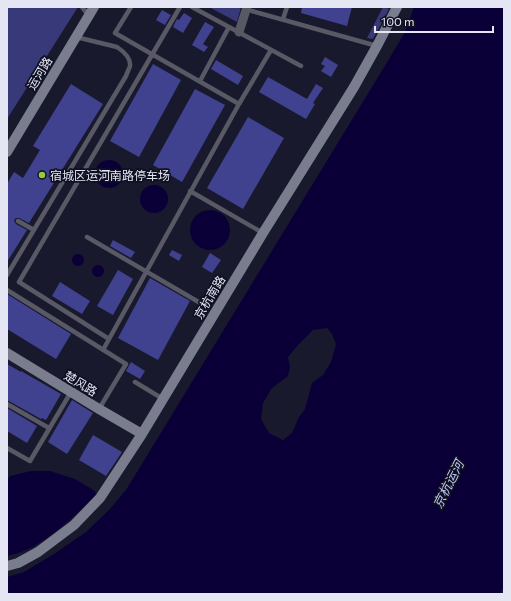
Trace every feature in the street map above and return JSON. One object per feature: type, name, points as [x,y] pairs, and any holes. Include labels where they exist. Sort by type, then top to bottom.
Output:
[{"type":"street","name":"京杭南路","points":[[7,566],[18,563],[38,552],[74,525],[100,498],[142,434],[263,233],[354,87],[397,7]]},
{"type":"street","points":[[239,32],[250,9]]},
{"type":"street","name":"运河路","points":[[7,152],[92,11]]},
{"type":"street","name":"楚风路","points":[[7,353],[142,434]]},
{"type":"lane","points":[[82,7],[92,11]]},
{"type":"lane","points":[[131,7],[115,32],[239,104]]},
{"type":"lane","points":[[109,339],[19,282],[180,7]]},
{"type":"lane","points":[[192,7],[301,66]]},
{"type":"lane","points":[[284,19],[287,7]]},
{"type":"lane","points":[[250,9],[377,46]]},
{"type":"lane","points":[[200,81],[230,27]]},
{"type":"lane","points":[[7,275],[130,67],[126,54],[117,47],[76,37]]},
{"type":"lane","points":[[103,350],[239,104],[271,50]]},
{"type":"lane","points":[[190,192],[263,233]]},
{"type":"lane","points":[[18,221],[34,230]]},
{"type":"lane","points":[[87,237],[202,304]]},
{"type":"lane","points":[[7,290],[126,364],[99,409]]},
{"type":"lane","points":[[135,382],[163,399]]},
{"type":"lane","points":[[7,448],[30,461],[71,392]]},
{"type":"lane","points":[[7,404],[49,428]]},
{"type":"shaded area","points":[[7,7],[78,7],[7,119]]},
{"type":"shaded area","points":[[209,7],[241,7],[237,22]]},
{"type":"shaded area","points":[[383,7],[389,9],[373,39],[367,38]]},
{"type":"water","name":"京杭运河","points":[[414,7],[504,7],[504,586],[500,594],[7,594],[7,577],[24,572],[86,532],[109,510],[126,490],[405,32]],"holes":[[[327,328],[332,334],[336,344],[331,362],[323,375],[312,383],[305,409],[299,417],[292,433],[283,440],[269,433],[261,419],[263,403],[272,388],[288,376],[290,367],[288,357],[313,330]]]},
{"type":"water","points":[[109,160],[119,164],[123,174],[119,184],[109,188],[99,184],[95,174],[99,164]]},
{"type":"water","points":[[154,185],[164,189],[168,199],[164,209],[154,213],[144,209],[140,199],[144,189]]},
{"type":"water","points":[[214,210],[221,213],[227,219],[230,230],[229,238],[221,247],[214,250],[206,250],[199,247],[191,238],[190,226],[193,219],[202,211]]},
{"type":"water","points":[[76,254],[80,254],[84,260],[80,266],[76,266],[72,262],[72,258]]},
{"type":"water","points":[[96,265],[100,265],[104,271],[100,277],[96,277],[92,273],[92,269]]},
{"type":"water","points":[[31,471],[50,471],[75,479],[95,491],[96,495],[66,523],[42,542],[27,550],[7,556],[7,480],[10,476]]},
{"type":"building","points":[[302,7],[352,7],[347,26],[301,13]]},
{"type":"building","points":[[162,10],[171,15],[165,25],[156,20]]},
{"type":"building","points":[[184,13],[192,18],[183,33],[173,27],[177,19],[179,20]]},
{"type":"building","points":[[205,22],[214,27],[203,44],[208,47],[204,52],[192,45]]},
{"type":"building","points":[[325,57],[338,65],[331,77],[321,71],[325,66],[321,64]]},
{"type":"building","points":[[216,60],[243,76],[238,85],[211,69]]},
{"type":"building","points":[[153,64],[181,80],[139,157],[110,141]]},
{"type":"building","points":[[268,77],[307,99],[316,84],[323,88],[313,103],[315,104],[306,119],[259,92]]},
{"type":"building","name":"宿城区运河南路停车场","points":[[71,84],[103,104],[29,223],[19,218],[15,219],[14,221],[16,224],[27,230],[7,262],[7,184],[14,172],[23,178],[40,150],[33,146]]},
{"type":"building","points":[[195,89],[225,105],[182,182],[153,165]]},
{"type":"building","points":[[248,117],[284,138],[243,209],[207,188]]},
{"type":"building","points":[[113,240],[135,252],[131,258],[110,246]]},
{"type":"building","points":[[172,250],[182,255],[179,261],[169,255]]},
{"type":"building","points":[[210,253],[221,260],[212,273],[202,267]]},
{"type":"building","points":[[118,270],[133,279],[113,315],[97,306]]},
{"type":"building","points":[[150,278],[190,301],[158,360],[118,338]]},
{"type":"building","points":[[60,282],[90,301],[82,314],[52,296]]},
{"type":"building","points":[[7,294],[71,334],[56,359],[7,329]]},
{"type":"building","points":[[131,362],[145,371],[140,379],[126,371]]},
{"type":"building","points":[[7,364],[61,394],[46,420],[41,419],[7,400]]},
{"type":"building","points":[[72,400],[93,413],[67,454],[48,442]]},
{"type":"building","points":[[7,408],[37,426],[27,443],[7,431]]},
{"type":"building","points":[[93,435],[122,452],[106,476],[79,460]]},
{"type":"place","name":"宿城区运河南路停车场","points":[[42,175]]}]
